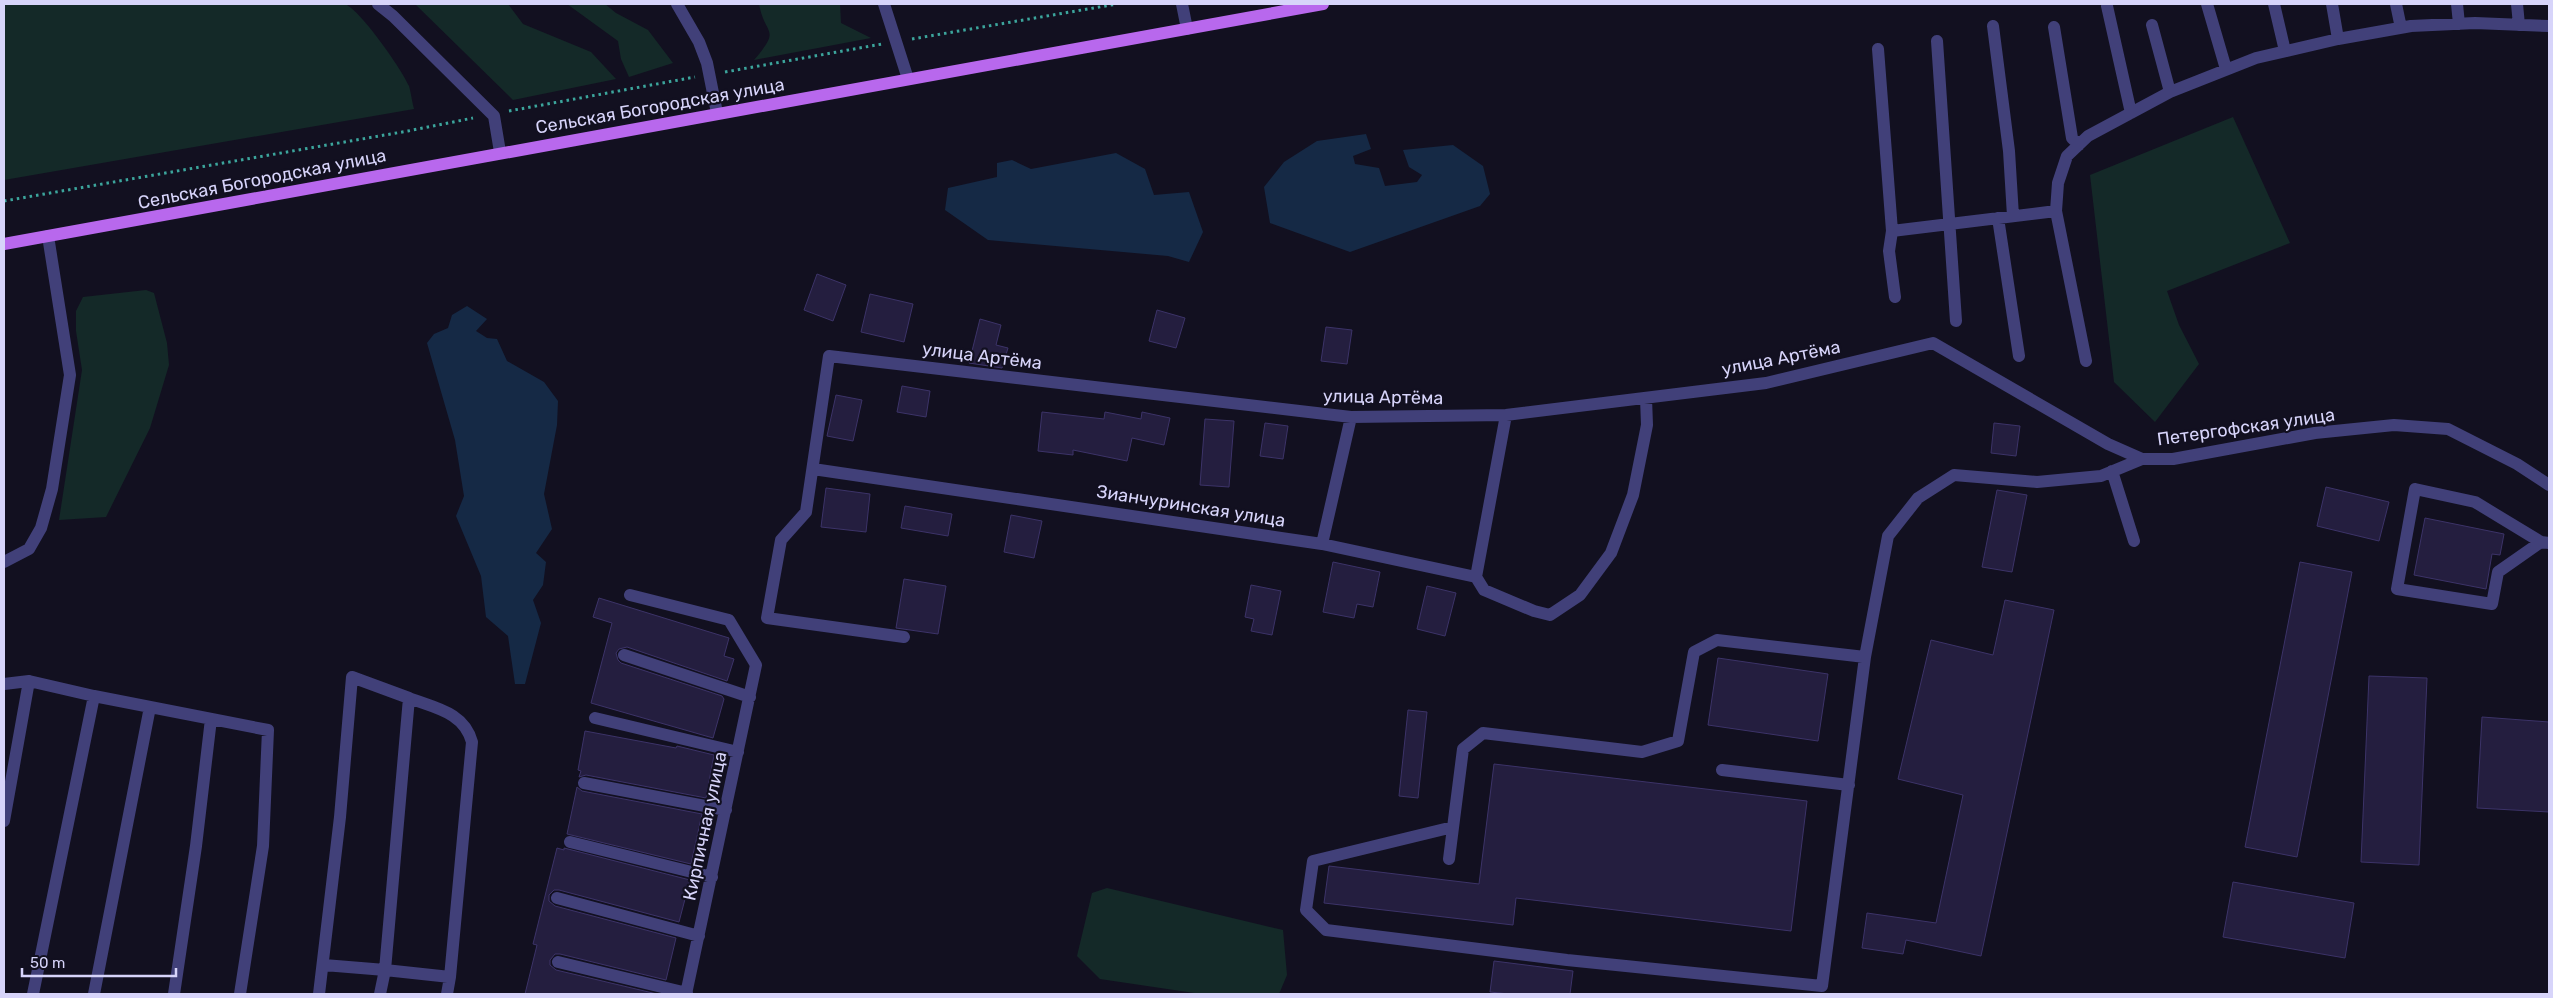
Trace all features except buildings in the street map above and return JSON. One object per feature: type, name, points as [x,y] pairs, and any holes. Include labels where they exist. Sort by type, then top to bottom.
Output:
[{"type":"main road","name":"Сельская Богородская улица","points":[[4,244],[500,152],[1323,4]]},
{"type":"street","points":[[378,4],[393,16],[494,116],[500,152]]},
{"type":"street","points":[[677,4],[699,42],[718,114]]},
{"type":"street","points":[[884,4],[908,79]]},
{"type":"street","points":[[1182,4],[1187,29]]},
{"type":"street","points":[[2207,4],[2226,69]]},
{"type":"street","points":[[2274,4],[2285,51]]},
{"type":"street","points":[[2332,4],[2338,39]]},
{"type":"street","points":[[2396,4],[2401,28]]},
{"type":"street","points":[[2457,4],[2459,24]]},
{"type":"street","points":[[2517,4],[2519,25]]},
{"type":"street","points":[[2107,6],[2131,113]]},
{"type":"street","points":[[2086,361],[2056,211],[2058,182],[2067,156],[2088,136],[2170,92],[2256,58],[2285,51],[2401,28],[2459,24],[2549,26]]},
{"type":"street","points":[[2152,25],[2170,92]]},
{"type":"street","points":[[1993,26],[2009,151],[2013,216]]},
{"type":"street","points":[[2054,26],[2072,138],[2080,144]]},
{"type":"street","points":[[1937,40],[1951,224],[1949,240],[1956,321]]},
{"type":"street","points":[[1878,49],[1892,231],[1888,251],[1894,297]]},
{"type":"street","points":[[1892,231],[2056,211]]},
{"type":"street","points":[[1998,218],[2019,356]]},
{"type":"street","points":[[4,562],[29,549],[41,528],[52,489],[70,375],[48,236]]},
{"type":"street","name":"улица Артёма","points":[[813,469],[829,356],[1351,417],[1506,415],[1766,383],[1933,343]]},
{"type":"street","name":"Петергофская улица","points":[[1933,343],[2108,444],[2142,459],[2173,459],[2315,434],[2394,425],[2448,429],[2517,464],[2549,485]]},
{"type":"street","points":[[1506,415],[1476,577],[1484,590],[1534,611],[1550,615],[1580,595],[1611,553],[1633,495],[1647,425],[1646,398]]},
{"type":"street","points":[[1322,544],[1351,417]]},
{"type":"street","points":[[1453,827],[1313,861],[1306,910],[1326,930],[1567,960],[1822,986],[1866,657],[1888,536],[1918,498],[1954,475],[2038,482],[2101,476],[2142,459]]},
{"type":"street","points":[[813,469],[806,512],[781,540],[767,618],[904,637]]},
{"type":"street","name":"Зианчуринская улица","points":[[813,469],[1322,544],[1476,577]]},
{"type":"street","points":[[2112,471],[2134,542]]},
{"type":"street","points":[[2415,489],[2475,502],[2545,543],[2498,572],[2492,604],[2397,589],[2415,489]]},
{"type":"street","name":"Кирпичная улица","points":[[630,595],[729,620],[756,664],[687,994]]},
{"type":"street","points":[[1449,859],[1463,749],[1483,733],[1642,752],[1678,741],[1694,652],[1717,640],[1866,657]]},
{"type":"street","points":[[624,655],[750,696]]},
{"type":"street","points":[[319,994],[324,965],[352,677],[460,718],[468,728],[472,742],[447,994]]},
{"type":"street","points":[[4,684],[29,681],[94,696],[268,730],[263,846],[240,994]]},
{"type":"street","points":[[4,820],[29,681]]},
{"type":"street","points":[[33,994],[94,696]]},
{"type":"street","points":[[380,994],[385,970],[409,698]]},
{"type":"street","points":[[94,994],[150,707]]},
{"type":"street","points":[[596,718],[738,752]]},
{"type":"street","points":[[174,994],[196,846],[211,719]]},
{"type":"street","points":[[1722,770],[1849,785]]},
{"type":"street","points":[[584,783],[726,810]]},
{"type":"street","points":[[570,842],[712,877]]},
{"type":"street","points":[[557,898],[699,936]]},
{"type":"street","points":[[558,962],[687,994]]},
{"type":"street","points":[[324,965],[450,977]]},
{"type":"path","points":[[4,201],[1117,4]]},
{"type":"green space","points":[[4,4],[345,4],[361,17],[398,67],[409,86],[414,109],[4,180]]},
{"type":"green space","points":[[415,4],[508,4],[523,24],[591,52],[616,79],[513,100]]},
{"type":"green space","points":[[567,4],[605,4],[616,13],[648,30],[673,63],[629,77],[621,59],[618,41]]},
{"type":"green space","points":[[759,4],[840,4],[841,23],[871,38],[754,60],[769,36]]},
{"type":"green space","points":[[2233,117],[2290,243],[2167,291],[2179,325],[2199,364],[2155,422],[2114,382],[2090,175]]},
{"type":"green space","points":[[146,290],[154,293],[167,343],[169,365],[150,428],[106,517],[59,520],[82,370],[76,331],[76,311],[83,297]]},
{"type":"green space","points":[[1107,888],[1283,930],[1287,975],[1279,994],[1201,994],[1100,979],[1077,956],[1092,893]]},
{"type":"water","points":[[1366,134],[1371,149],[1353,156],[1355,164],[1379,168],[1385,186],[1417,182],[1422,175],[1409,167],[1403,150],[1453,145],[1483,166],[1490,194],[1480,206],[1350,252],[1270,223],[1264,187],[1284,162],[1317,141]]},
{"type":"water","points":[[1116,153],[1145,169],[1154,195],[1189,192],[1203,232],[1189,262],[1168,256],[988,240],[945,210],[948,188],[997,177],[997,163],[1012,160],[1031,169]]},
{"type":"water","points":[[467,306],[487,319],[476,331],[487,338],[497,339],[507,361],[544,382],[558,401],[557,425],[544,494],[552,529],[536,553],[546,562],[543,585],[533,600],[541,623],[525,684],[515,684],[508,636],[486,617],[481,576],[456,516],[464,496],[455,440],[427,343],[434,334],[448,328],[452,315]]}]
